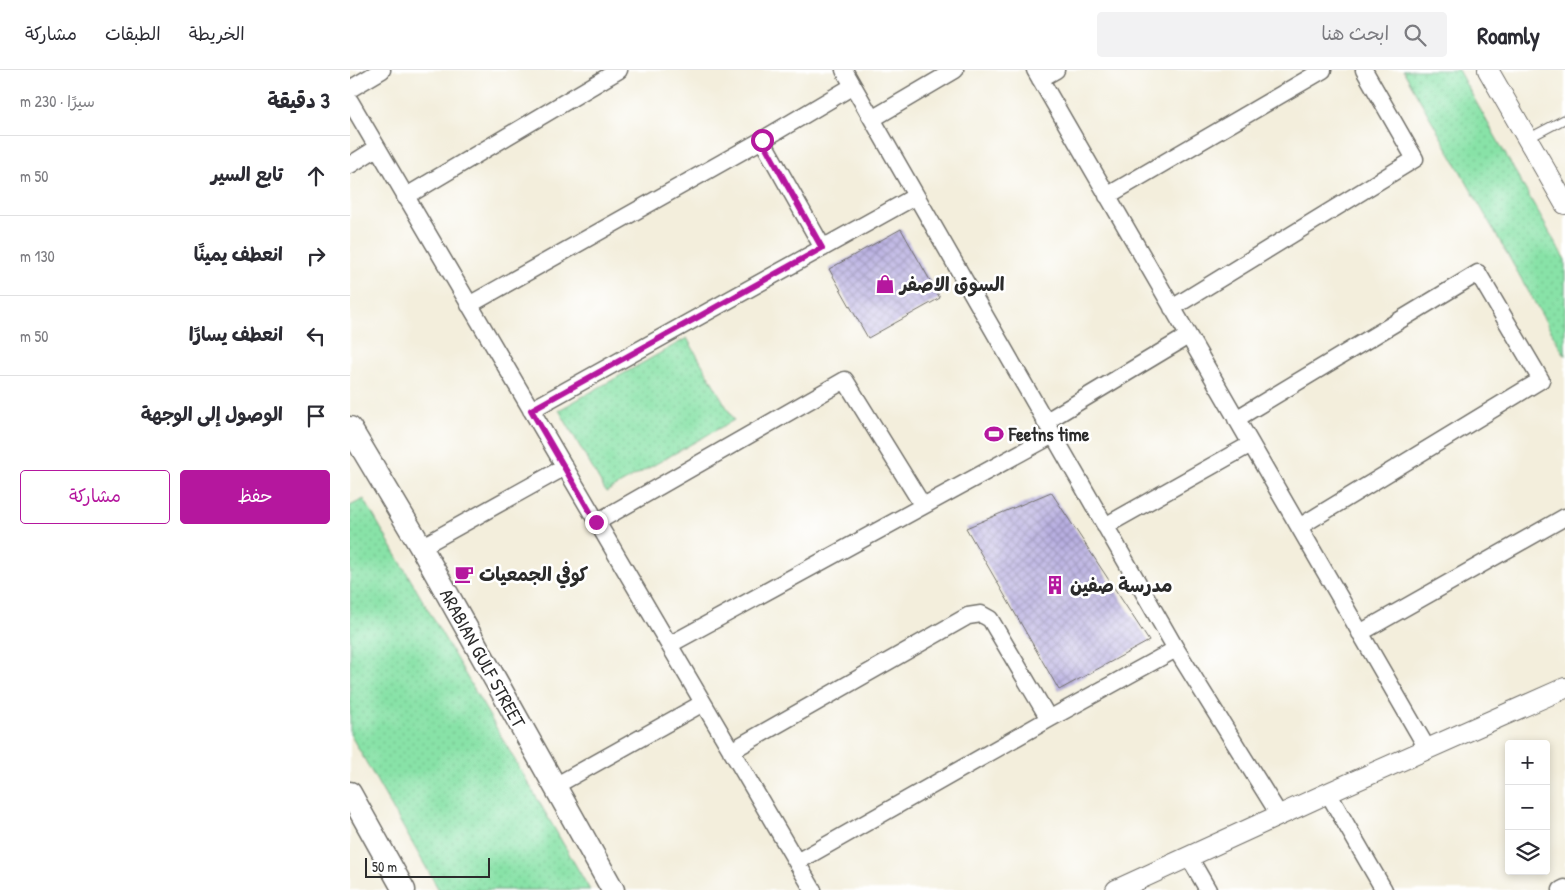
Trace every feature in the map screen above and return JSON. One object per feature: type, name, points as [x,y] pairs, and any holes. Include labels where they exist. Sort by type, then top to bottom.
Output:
[{"type":"main road","name":"ARABIAN GULF STREET","points":[[350,428],[421,547],[613,890]]},
{"type":"main road","points":[[350,793],[404,890]]},
{"type":"street","points":[[350,89],[382,70]]},
{"type":"street","points":[[405,197],[619,70]]},
{"type":"street","points":[[844,70],[1176,650],[1280,816]]},
{"type":"street","points":[[872,119],[955,70]]},
{"type":"street","points":[[1056,70],[1037,75],[1428,750]]},
{"type":"street","points":[[1107,196],[1323,70]]},
{"type":"street","points":[[1172,308],[1415,159],[1364,70]]},
{"type":"street","points":[[1488,70],[1565,204]]},
{"type":"street","points":[[470,305],[762,140],[853,86]]},
{"type":"street","points":[[350,101],[813,890]]},
{"type":"street","points":[[762,140],[822,248]]},
{"type":"street","points":[[350,165],[377,148]]},
{"type":"street","points":[[531,410],[916,196]]},
{"type":"street","points":[[1236,418],[1478,273],[1541,380],[1299,527]]},
{"type":"street","points":[[669,645],[923,506],[1049,428],[1188,336]]},
{"type":"street","points":[[596,522],[845,380],[923,506]]},
{"type":"street","points":[[1105,526],[1251,444]]},
{"type":"street","points":[[421,547],[564,467]]},
{"type":"street","points":[[1360,633],[1565,517]]},
{"type":"street","points":[[731,751],[968,616],[981,614],[990,619],[1049,719]]},
{"type":"street","points":[[796,862],[1049,719],[1176,650]]},
{"type":"street","points":[[1116,890],[1565,688]]},
{"type":"street","points":[[555,786],[703,703]]},
{"type":"street","points":[[1328,793],[1384,890]]},
{"type":"street","points":[[1189,857],[1208,890]]},
{"type":"street","points":[[1561,890],[1565,888]]},
{"type":"lane","points":[[1527,139],[1565,119]]},
{"type":"green space","points":[[1403,70],[1458,70],[1565,260],[1565,356]]},
{"type":"green space","points":[[687,338],[734,420],[606,492],[559,410]]},
{"type":"green space","points":[[364,499],[590,890],[439,890],[350,734],[350,506]]},
{"type":"building","name":"السوق الاصفر","points":[[901,229],[940,298],[868,338],[829,269]]},
{"type":"building","name":"مدرسة صفين","points":[[1051,492],[1149,641],[1059,690],[966,528]]},
{"type":"place","name":"السوق الاصفر","points":[[885,284]]},
{"type":"place","name":"Feetns time","points":[[994,434]]},
{"type":"place","name":"كوفي الجمعيات","points":[[464,574]]},
{"type":"place","name":"مدرسة صفين","points":[[1055,585]]},
{"type":"route","points":[[596,522],[531,410],[822,248],[762,140]]}]
